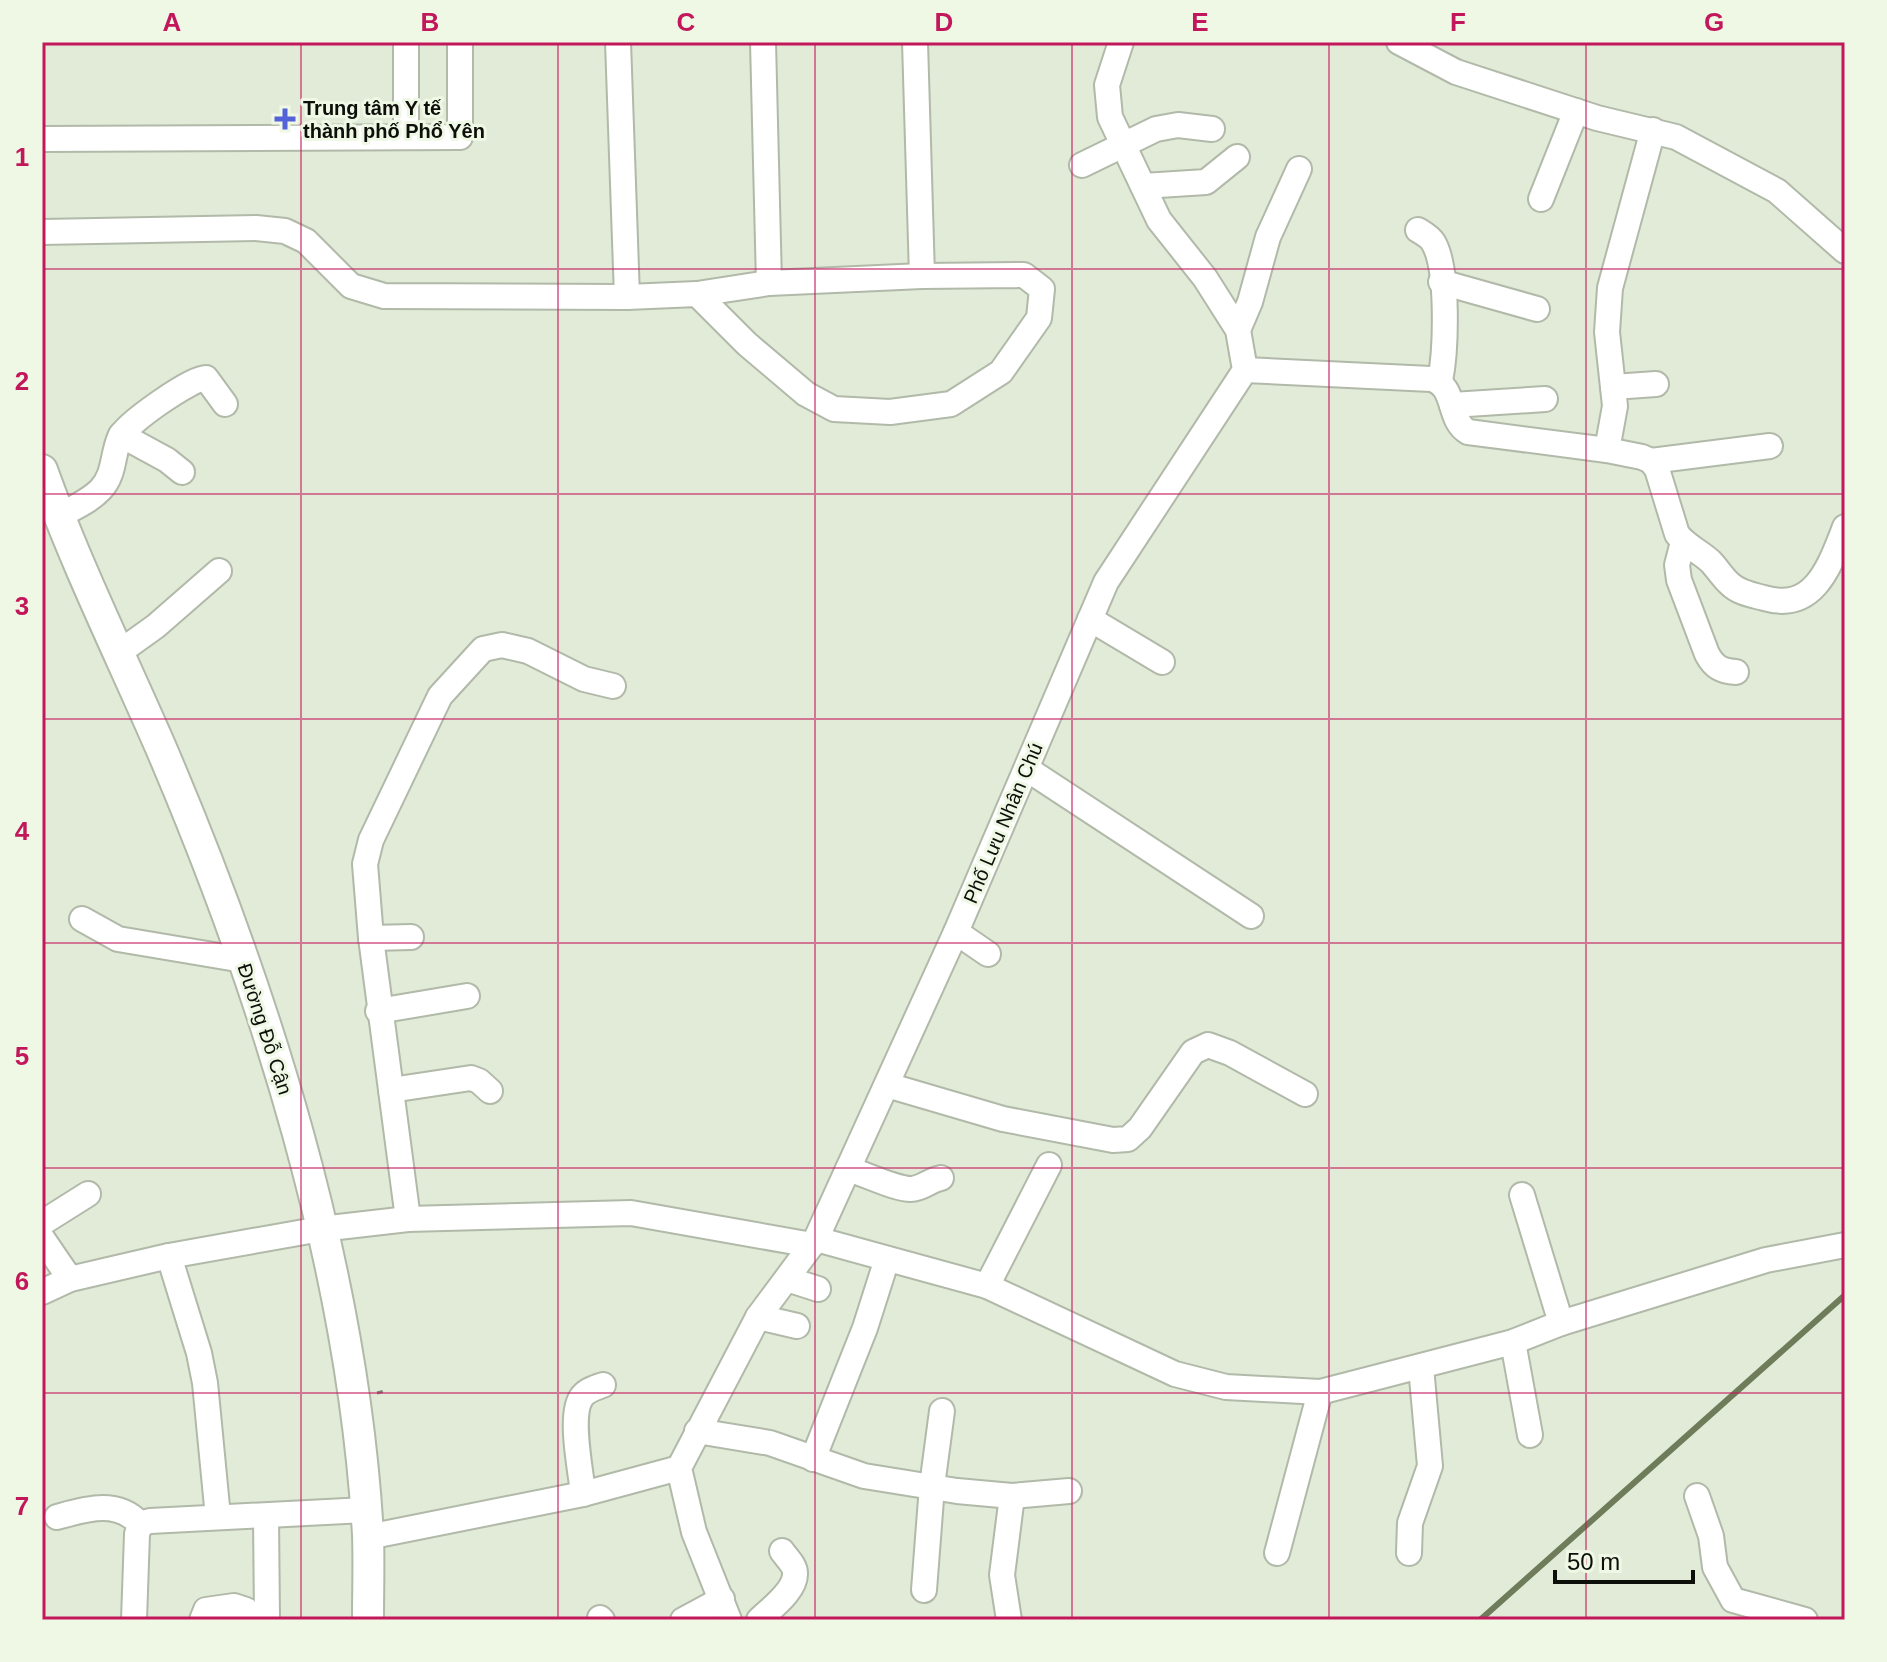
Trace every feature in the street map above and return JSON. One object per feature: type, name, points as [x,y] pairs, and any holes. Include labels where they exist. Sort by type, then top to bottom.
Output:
[{"type":"main road","name":"Đường Đỗ Cận","points":[[42,470],[52,512],[161,748],[243,960],[290,1107],[321,1229],[354,1398],[367,1523],[368,1620]]},
{"type":"street","points":[[406,42],[406,137]]},
{"type":"street","points":[[42,139],[460,137],[460,42]]},
{"type":"street","points":[[618,42],[627,297]]},
{"type":"street","points":[[763,42],[769,283]]},
{"type":"street","points":[[915,42],[922,276]]},
{"type":"street","points":[[1121,42],[1110,70],[1107,101],[1110,117],[1166,231],[1205,278],[1238,330],[1245,370],[1440,381]]},
{"type":"street","points":[[1399,42],[1456,72],[1576,111],[1676,137],[1777,191],[1845,251]]},
{"type":"street","points":[[1541,199],[1576,111]]},
{"type":"street","points":[[1082,165],[1156,129],[1178,125],[1212,129]]},
{"type":"street","points":[[1607,450],[1614,423],[1607,332],[1610,288],[1653,130]]},
{"type":"street","points":[[1143,186],[1206,182],[1237,157]]},
{"type":"street","points":[[1238,330],[1250,302],[1268,237],[1299,169]]},
{"type":"street","points":[[42,232],[256,228],[285,231],[306,241],[333,264],[351,286],[384,296],[627,297],[697,294],[769,283],[922,276],[1024,275],[1042,289],[1039,318],[1001,372],[951,404],[890,412],[834,409],[806,394],[747,344],[697,294]]},
{"type":"street","points":[[1418,230],[1432,240],[1441,264],[1445,342],[1440,381],[1446,389],[1457,422],[1468,432],[1607,450],[1651,461],[1770,446]]},
{"type":"street","points":[[1441,282],[1537,309]]},
{"type":"street","name":"Phố Lưu Nhân Chú","points":[[679,1468],[758,1317],[814,1242],[956,932],[1106,582],[1245,370]]},
{"type":"street","points":[[52,512],[88,499],[106,483],[127,425],[198,378],[206,378],[225,404]]},
{"type":"street","points":[[1613,387],[1656,384]]},
{"type":"street","points":[[1452,405],[1545,399]]},
{"type":"street","points":[[121,435],[167,460],[182,472]]},
{"type":"street","points":[[1651,461],[1657,469],[1677,534],[1683,542],[1709,560],[1731,586],[1741,591],[1780,603],[1803,597],[1825,574],[1845,527]]},
{"type":"street","points":[[1683,542],[1677,565],[1679,580],[1707,654],[1713,665],[1736,672]]},
{"type":"street","points":[[117,654],[156,626],[219,571]]},
{"type":"street","points":[[1090,619],[1162,662]]},
{"type":"street","points":[[408,1219],[378,1011],[365,864],[371,840],[440,696],[483,649],[502,645],[528,651],[584,679],[613,686]]},
{"type":"street","points":[[1027,769],[1251,916]]},
{"type":"street","points":[[82,919],[118,939],[243,960]]},
{"type":"street","points":[[956,932],[988,954]]},
{"type":"street","points":[[371,938],[411,937]]},
{"type":"street","points":[[378,1011],[467,996]]},
{"type":"street","points":[[887,1085],[1003,1119],[1113,1140],[1128,1139],[1140,1128],[1193,1052],[1208,1045],[1230,1053],[1305,1094]]},
{"type":"street","points":[[391,1090],[471,1078],[490,1091]]},
{"type":"street","points":[[987,1286],[1049,1165]]},
{"type":"street","points":[[848,1169],[910,1189],[941,1178]]},
{"type":"street","points":[[42,1223],[88,1194]]},
{"type":"street","points":[[1522,1195],[1561,1323]]},
{"type":"street","points":[[42,1292],[70,1279],[169,1256],[321,1229],[408,1219],[631,1213],[814,1242],[887,1259],[987,1286],[1175,1374],[1226,1387],[1320,1392],[1513,1342],[1561,1323],[1766,1260],[1845,1245]]},
{"type":"street","points":[[42,1238],[70,1279]]},
{"type":"street","points":[[169,1256],[202,1368],[218,1517]]},
{"type":"street","points":[[813,1459],[865,1328],[887,1259]]},
{"type":"street","points":[[787,1279],[818,1289]]},
{"type":"street","points":[[758,1317],[797,1326]]},
{"type":"street","points":[[1513,1342],[1530,1435]]},
{"type":"street","points":[[1409,1553],[1410,1523],[1430,1466],[1421,1367]]},
{"type":"street","points":[[583,1494],[575,1413],[581,1397],[603,1385]]},
{"type":"street","points":[[1277,1553],[1320,1392]]},
{"type":"street","points":[[924,1590],[932,1486],[942,1411]]},
{"type":"street","points":[[697,1431],[770,1443],[864,1476],[1012,1496],[1069,1491]]},
{"type":"street","points":[[140,1524],[266,1516],[367,1523],[583,1494],[679,1468],[694,1532],[725,1610],[683,1620]]},
{"type":"street","points":[[1009,1620],[1002,1575],[1012,1496]]},
{"type":"street","points":[[1697,1496],[1711,1536],[1715,1567],[1733,1600],[1805,1620]]},
{"type":"street","points":[[57,1517],[97,1506],[131,1514],[140,1524]]},
{"type":"street","points":[[266,1516],[267,1620]]},
{"type":"street","points":[[134,1620],[140,1524]]},
{"type":"street","points":[[759,1620],[792,1584],[795,1574],[793,1567],[782,1551]]},
{"type":"street","points":[[202,1620],[206,1610],[234,1606],[246,1610],[248,1620]]},
{"type":"waterway","points":[[1480,1620],[1845,1295]]},
{"type":"place","name":"Trung tâm Y tế thành phố Phổ Yên","points":[[285,119]]}]
